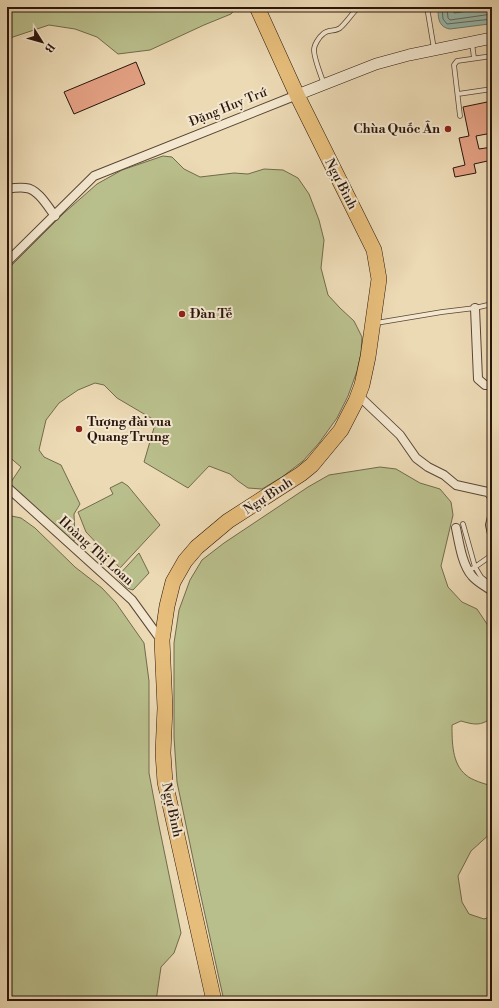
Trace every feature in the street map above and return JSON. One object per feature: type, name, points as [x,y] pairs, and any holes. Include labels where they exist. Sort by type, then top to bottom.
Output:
[{"type":"highway","name":"Ngự Bình","points":[[214,1001],[165,782],[163,753],[165,708],[162,640],[167,606],[173,582],[189,556],[197,547],[228,521],[301,474],[312,465],[341,430],[358,395],[368,357],[379,279],[374,250],[297,95],[257,7]]},
{"type":"street","name":"Đặng Huy Trứ","points":[[7,262],[94,176],[376,64],[492,38]]},
{"type":"street","points":[[7,189],[31,189],[39,196],[55,216]]},
{"type":"street","points":[[475,308],[478,379],[485,385],[492,385]]},
{"type":"street","points":[[358,395],[400,435],[416,458],[428,467],[444,475],[456,485],[488,492],[492,497]]},
{"type":"street","name":"Hoàng Thị Loan","points":[[7,487],[132,600],[162,640]]},
{"type":"street","points":[[492,518],[490,525],[492,534]]},
{"type":"street","points":[[459,526],[460,548],[472,569],[476,580],[492,591]]},
{"type":"lane","points":[[324,84],[314,50],[317,40],[328,30],[337,30],[341,27],[359,7]]},
{"type":"lane","points":[[427,7],[434,50]]},
{"type":"lane","points":[[472,42],[474,58]]},
{"type":"lane","points":[[460,116],[454,65],[457,61],[492,56]]},
{"type":"lane","points":[[458,94],[492,89]]},
{"type":"lane","points":[[373,324],[492,304]]},
{"type":"lane","points":[[492,555],[472,569],[492,586]]},
{"type":"green space","points":[[7,7],[237,7],[231,14],[150,50],[118,54],[97,37],[75,29],[49,25],[7,39]]},
{"type":"green space","points":[[163,156],[172,157],[184,169],[200,177],[234,173],[248,174],[264,169],[283,170],[298,178],[309,194],[319,220],[324,240],[321,268],[328,295],[354,321],[362,337],[361,353],[357,371],[348,396],[337,418],[319,443],[303,461],[282,477],[262,489],[248,488],[230,474],[209,466],[188,488],[144,462],[156,421],[117,398],[104,385],[95,383],[78,390],[59,403],[46,420],[39,450],[44,457],[61,465],[80,504],[74,514],[75,540],[71,541],[9,485],[21,467],[7,455],[7,270],[64,213],[97,184],[122,170]]},
{"type":"green space","points":[[380,467],[396,469],[420,483],[440,489],[451,502],[453,515],[441,566],[448,587],[462,602],[477,609],[491,630],[492,718],[481,724],[461,721],[452,725],[452,738],[455,759],[461,770],[471,779],[492,786],[492,832],[471,851],[458,876],[462,902],[469,914],[484,919],[492,916],[492,1001],[224,1001],[177,782],[174,737],[174,643],[179,610],[190,580],[202,560],[224,543],[308,487],[329,475]]},
{"type":"green space","points":[[122,482],[128,486],[160,525],[120,568],[86,532],[78,512],[113,494],[110,488]]},
{"type":"green space","points":[[7,515],[21,518],[35,528],[75,567],[102,588],[116,603],[144,643],[149,681],[149,773],[181,933],[174,953],[161,967],[156,1001],[7,1001]]},
{"type":"green space","points":[[139,553],[149,573],[133,590],[126,587],[117,577]]},
{"type":"water","points":[[438,7],[492,7],[492,21],[489,24],[450,29],[446,28],[441,24]]},
{"type":"building","points":[[136,62],[145,84],[74,114],[64,92]]},
{"type":"building","points":[[492,101],[492,133],[476,136],[479,149],[492,147],[492,160],[474,164],[476,173],[455,177],[453,168],[465,165],[459,138],[469,136],[463,107]]},
{"type":"place","name":"Chùa Quốc Ân","points":[[448,129]]},
{"type":"place","name":"Đàn Tế","points":[[182,314]]},
{"type":"place","name":"Tượng đài vua Quang Trung","points":[[79,429]]}]
